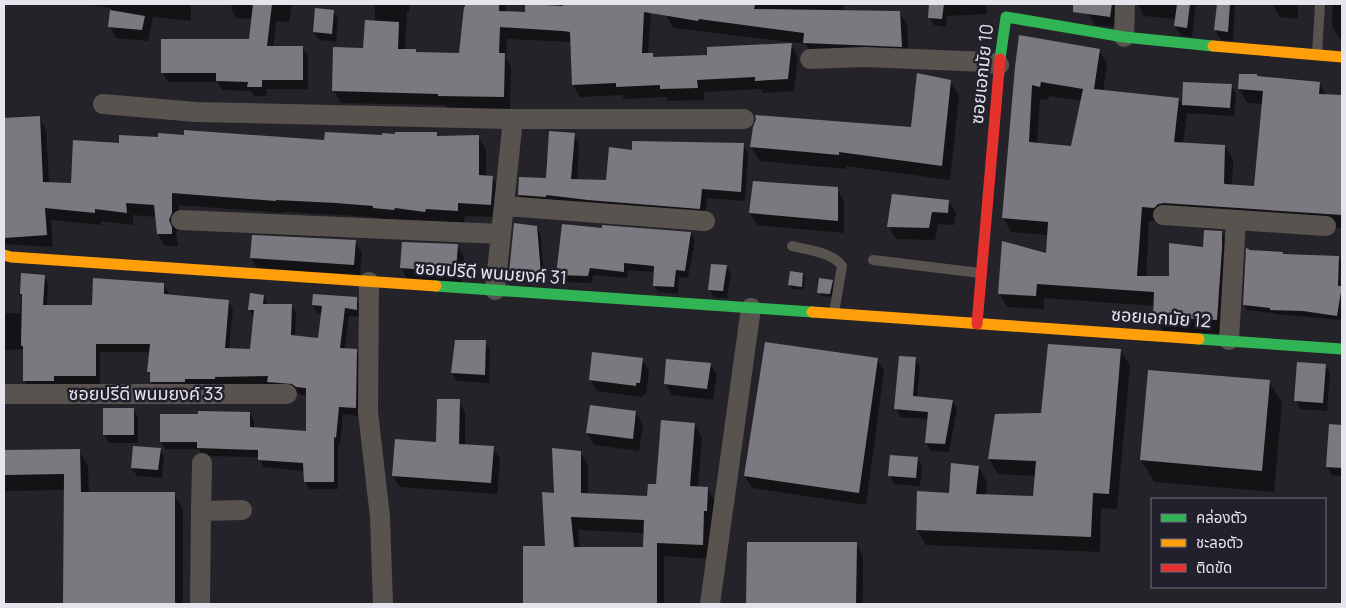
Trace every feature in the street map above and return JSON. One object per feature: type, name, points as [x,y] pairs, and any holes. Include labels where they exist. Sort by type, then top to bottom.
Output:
[{"type":"street","points":[[1124,37],[1125,4]]},
{"type":"street","name":"ซอยเอกมัย 10","points":[[977,324],[999,65],[1006,10],[1124,37],[1342,57]]},
{"type":"street","points":[[810,59],[865,57],[987,62],[999,65]]},
{"type":"street","points":[[103,104],[196,112],[513,119],[744,119]]},
{"type":"street","points":[[495,290],[513,119]]},
{"type":"street","points":[[504,206],[705,221]]},
{"type":"street","points":[[1163,215],[1326,226]]},
{"type":"street","points":[[181,220],[501,234]]},
{"type":"street","points":[[1229,340],[1236,220]]},
{"type":"street","name":"ซอยปรีดี พนมยงค์ 31","points":[[4,255],[20,258],[977,324]]},
{"type":"street","points":[[369,282],[368,412],[380,517],[383,604]]},
{"type":"street","points":[[710,604],[751,308]]},
{"type":"street","name":"ซอยเอกมัย 12","points":[[977,324],[1342,349]]},
{"type":"street","name":"ซอยปรีดี พนมยงค์ 33","points":[[4,394],[287,394]]},
{"type":"street","points":[[200,604],[202,464]]},
{"type":"street","points":[[201,511],[242,510]]},
{"type":"lane","points":[[1317,55],[1320,4]]},
{"type":"lane","points":[[792,246],[830,256],[842,266],[834,314]]},
{"type":"lane","points":[[874,260],[981,273]]},
{"type":"building","points":[[253,4],[272,4],[267,46],[303,46],[303,80],[262,80],[262,87],[247,87],[248,82],[216,81],[216,73],[161,73],[161,39],[249,39]]},
{"type":"building","points":[[465,4],[499,4],[499,11],[525,12],[525,4],[563,6],[563,4],[755,4],[754,9],[900,11],[902,47],[803,43],[804,33],[699,19],[698,21],[644,12],[642,53],[653,53],[653,57],[707,55],[707,47],[792,43],[788,79],[755,81],[755,77],[697,80],[698,88],[660,89],[660,85],[616,87],[616,83],[572,85],[570,32],[500,27],[499,53],[505,53],[504,97],[332,91],[333,47],[363,48],[365,20],[399,22],[398,49],[416,49],[416,52],[459,53]]},
{"type":"building","points":[[929,4],[944,4],[942,19],[928,18]]},
{"type":"building","points":[[1073,4],[1112,4],[1110,17],[1073,12]]},
{"type":"building","points":[[1177,4],[1190,4],[1187,28],[1174,26]]},
{"type":"building","points":[[1217,4],[1230,4],[1228,32],[1214,30]]},
{"type":"building","points":[[315,8],[334,10],[332,34],[313,32]]},
{"type":"building","points":[[110,10],[145,16],[142,30],[108,27]]},
{"type":"building","points":[[1019,35],[1100,49],[1094,89],[1179,98],[1174,142],[1225,145],[1224,183],[1254,186],[1263,91],[1238,89],[1239,74],[1257,74],[1257,76],[1320,82],[1319,94],[1342,95],[1342,215],[1164,203],[1158,204],[1154,208],[1142,207],[1137,276],[1169,276],[1169,243],[1203,247],[1204,230],[1222,231],[1217,320],[1153,317],[1154,292],[1037,284],[1036,296],[998,294],[1002,241],[1046,253],[1048,222],[1002,218]],"holes":[[[1041,82],[1083,89],[1071,146],[1029,142],[1032,85],[1040,87]]]},
{"type":"building","points":[[917,73],[951,80],[942,166],[839,152],[839,155],[750,147],[756,119],[755,115],[911,127]]},
{"type":"building","points":[[1183,82],[1232,84],[1230,108],[1182,105]]},
{"type":"building","points":[[40,116],[43,182],[71,183],[73,140],[119,143],[119,135],[158,137],[158,133],[184,135],[184,130],[324,140],[325,132],[382,135],[382,133],[395,134],[395,132],[437,132],[437,136],[479,135],[479,175],[493,176],[491,205],[458,203],[458,211],[426,209],[425,212],[336,203],[276,201],[172,193],[172,213],[169,220],[172,234],[157,234],[154,205],[126,203],[127,213],[95,209],[95,213],[45,208],[47,235],[4,238],[4,118]]},
{"type":"building","points":[[549,131],[575,133],[571,179],[606,180],[609,147],[632,150],[632,141],[744,143],[741,192],[702,189],[700,209],[546,195],[546,197],[518,195],[519,177],[546,178]]},
{"type":"building","points":[[753,181],[838,187],[838,221],[749,213]]},
{"type":"building","points":[[892,194],[949,200],[948,213],[932,212],[929,228],[887,227]]},
{"type":"building","points":[[514,223],[537,226],[541,274],[509,273]]},
{"type":"building","points":[[562,224],[602,228],[602,225],[691,232],[685,271],[676,270],[674,287],[653,286],[654,266],[624,263],[624,272],[590,268],[588,276],[556,275]]},
{"type":"building","points":[[252,235],[356,240],[354,265],[250,258]]},
{"type":"building","points":[[402,242],[458,244],[456,272],[400,268]]},
{"type":"building","points":[[1246,248],[1249,250],[1283,252],[1283,254],[1339,256],[1338,286],[1342,286],[1337,316],[1303,311],[1270,310],[1270,308],[1243,305]]},
{"type":"building","points":[[711,264],[727,265],[723,291],[708,290]]},
{"type":"building","points":[[790,271],[803,273],[802,287],[788,285]]},
{"type":"building","points":[[21,273],[45,275],[43,305],[92,305],[93,278],[164,283],[164,294],[229,300],[225,348],[250,349],[254,310],[248,310],[250,293],[264,295],[263,304],[292,304],[291,335],[318,338],[322,306],[312,305],[313,294],[357,297],[357,310],[345,308],[340,348],[357,349],[356,408],[339,407],[336,438],[334,437],[334,482],[304,482],[303,463],[258,460],[258,450],[197,448],[197,442],[160,442],[160,414],[198,414],[198,411],[250,412],[250,427],[306,431],[306,388],[296,387],[292,384],[267,382],[268,376],[185,379],[185,382],[150,382],[150,372],[147,372],[150,344],[96,344],[96,376],[54,376],[54,381],[23,381]]},
{"type":"building","points":[[819,278],[833,280],[830,294],[817,293]]},
{"type":"building","points":[[455,340],[486,340],[485,375],[451,373]]},
{"type":"building","points":[[765,342],[878,358],[859,493],[744,476]]},
{"type":"building","points":[[1048,344],[1121,349],[1109,494],[1093,493],[1091,537],[916,530],[917,491],[949,493],[951,463],[979,466],[976,494],[1033,496],[1036,461],[988,459],[995,414],[1041,413]]},
{"type":"building","points":[[592,352],[643,358],[640,383],[636,383],[636,386],[589,380]]},
{"type":"building","points":[[899,356],[916,357],[913,396],[953,400],[945,444],[925,443],[928,412],[894,409]]},
{"type":"building","points":[[666,359],[711,363],[707,389],[664,384]]},
{"type":"building","points":[[1297,362],[1326,364],[1323,403],[1294,401]]},
{"type":"building","points":[[1148,370],[1270,380],[1262,471],[1140,460]]},
{"type":"building","points":[[437,399],[460,399],[459,444],[494,446],[491,483],[392,476],[395,439],[436,442]]},
{"type":"building","points":[[590,405],[636,411],[633,439],[586,433]]},
{"type":"building","points":[[103,408],[134,408],[134,435],[103,435]]},
{"type":"building","points":[[661,420],[695,423],[690,486],[708,487],[707,511],[704,511],[703,545],[657,543],[657,604],[523,604],[523,546],[545,546],[542,492],[554,493],[552,448],[581,451],[581,493],[647,496],[648,484],[656,484]],"holes":[[[571,517],[644,520],[643,547],[574,547]]]},
{"type":"building","points":[[1329,424],[1342,425],[1342,468],[1326,467]]},
{"type":"building","points":[[133,446],[161,448],[158,470],[131,468]]},
{"type":"building","points":[[80,449],[81,492],[175,492],[175,604],[63,604],[64,474],[4,475],[4,450]]},
{"type":"building","points":[[890,455],[918,457],[916,478],[888,476]]},
{"type":"building","points":[[747,542],[857,542],[856,604],[746,604]]},
{"type":"traffic: fast","points":[[1000,59],[1006,17],[1124,37],[1213,46]]},
{"type":"traffic: fast","points":[[436,286],[812,312]]},
{"type":"traffic: fast","points":[[1199,339],[1342,349]]},
{"type":"traffic: slow","points":[[1213,46],[1342,57]]},
{"type":"traffic: slow","points":[[4,255],[436,286]]},
{"type":"traffic: slow","points":[[812,312],[1199,339]]},
{"type":"traffic: jam","points":[[977,324],[1000,59]]}]
